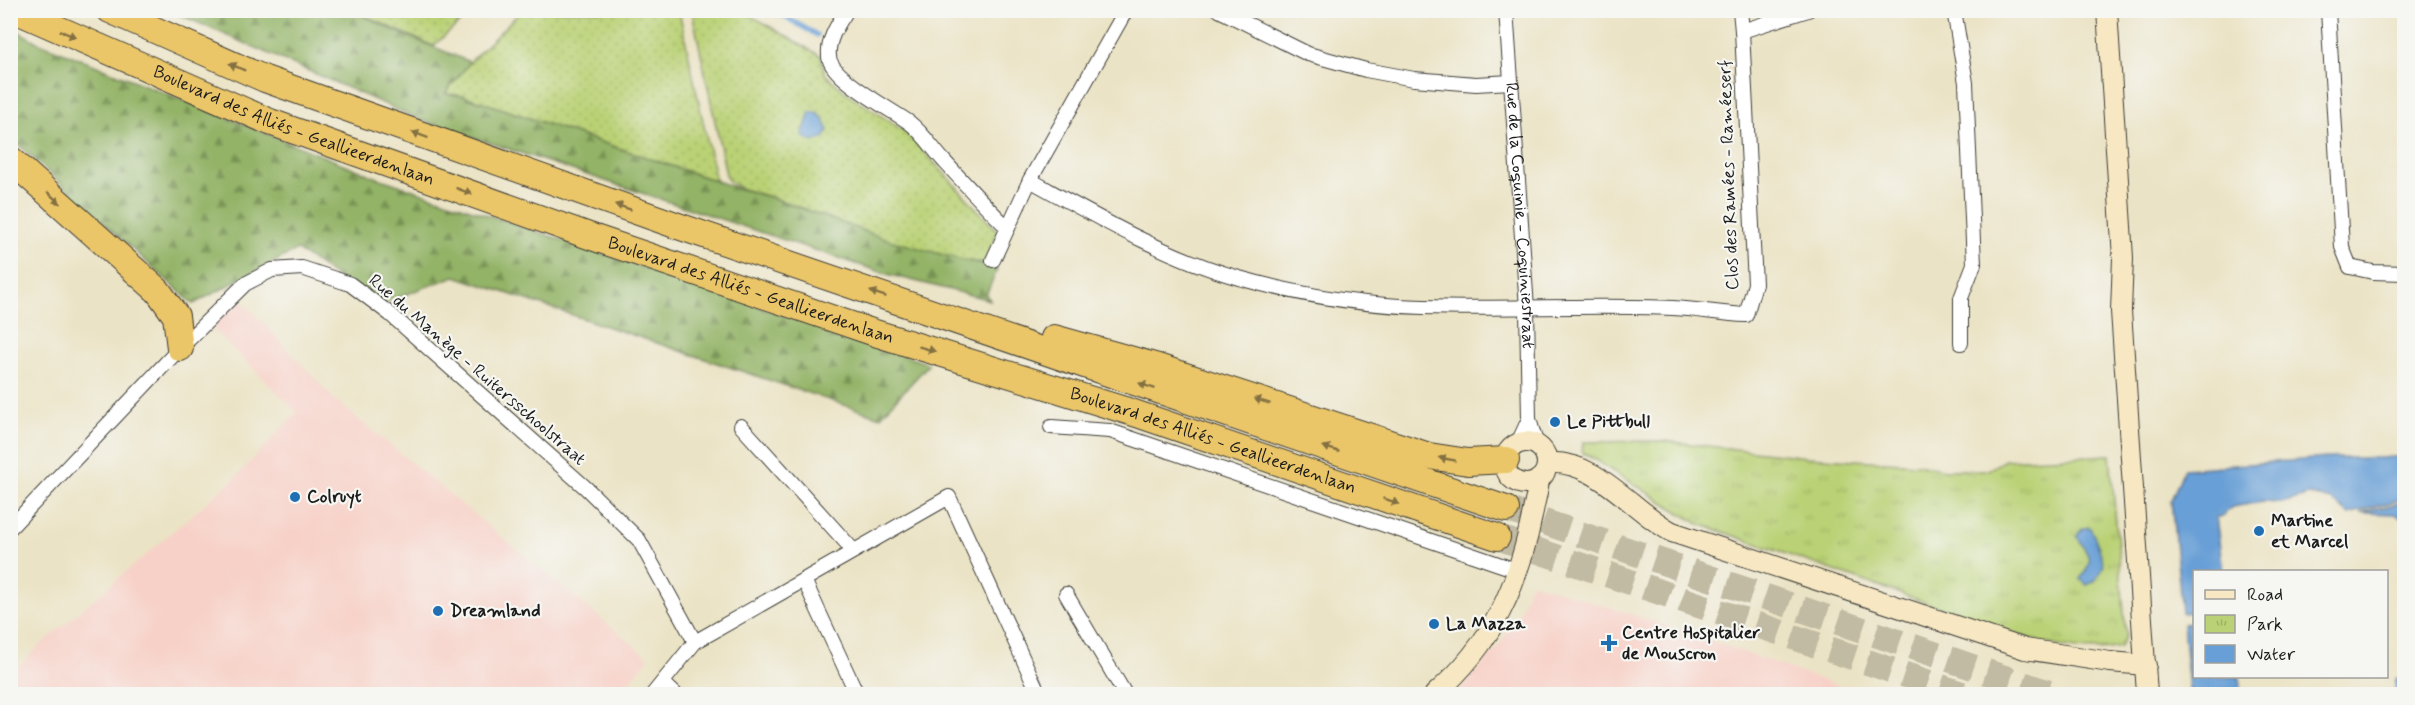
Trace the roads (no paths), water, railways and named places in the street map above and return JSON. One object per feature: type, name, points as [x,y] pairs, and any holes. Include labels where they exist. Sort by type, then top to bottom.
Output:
[{"type":"highway","name":"Boulevard des Alliés - Geallieerdenlaan","points":[[15,10],[270,122],[581,233],[875,333],[1134,413],[1497,537]]},
{"type":"highway","name":"Boulevard des Alliés - Geallieerdenlaan","points":[[110,10],[265,79],[598,198],[1506,509]]},
{"type":"highway","points":[[10,159],[158,291],[176,316],[180,348]]},
{"type":"highway","points":[[934,313],[1002,323],[1130,358],[1429,456],[1468,462],[1520,450]]},
{"type":"street","points":[[847,10],[833,33],[829,59],[834,67],[844,80],[912,125],[981,202],[1008,228]]},
{"type":"street","points":[[993,261],[1030,180],[1126,10]]},
{"type":"street","points":[[1219,10],[1308,54],[1366,70],[1414,79],[1476,84],[1511,82]]},
{"type":"street","name":"Rue de la Coquinie - Coquiniestraat","points":[[1506,10],[1527,308],[1529,419],[1520,450],[1508,473],[1517,482],[1536,475]]},
{"type":"street","name":"Clos des Ramées - Raméeserf","points":[[1527,308],[1673,308],[1746,315],[1755,284],[1740,10]]},
{"type":"street","points":[[1742,31],[1778,15],[1808,10]]},
{"type":"street","points":[[1954,10],[1966,83],[1974,264],[1961,298],[1961,343]]},
{"type":"street","points":[[2107,10],[2124,277],[2121,311],[2147,694]]},
{"type":"street","points":[[2328,10],[2342,247],[2350,267],[2373,272],[2404,273]]},
{"type":"street","points":[[1030,180],[1096,217],[1157,246],[1220,272],[1274,287],[1385,305],[1527,308]]},
{"type":"street","name":"Rue du Manège - Ruitersschoolstraat","points":[[10,528],[180,348],[245,284],[272,270],[302,268],[350,285],[390,314],[475,387],[586,488],[639,540],[688,634],[695,642]]},
{"type":"street","points":[[741,426],[853,550]]},
{"type":"street","points":[[1051,427],[1110,431],[1519,571]]},
{"type":"street","name":"Rue de la Coquinie - Coquiniestraat","points":[[1435,694],[1467,662],[1485,638],[1509,597],[1519,571],[1531,528],[1536,475],[1546,456],[1520,450]]},
{"type":"street","points":[[1536,475],[1569,463],[1584,469],[1653,522],[1672,532],[2025,649],[2146,665]]},
{"type":"street","points":[[653,694],[695,642],[949,497],[1039,694]]},
{"type":"street","points":[[804,580],[857,694]]},
{"type":"street","points":[[1066,594],[1125,694]]},
{"type":"street","points":[[663,683],[675,694]]},
{"type":"lane","points":[[1761,694],[1773,692],[1783,694]]},
{"type":"water","points":[[810,112],[822,117],[828,130],[825,137],[813,142],[802,136]]},
{"type":"water","points":[[2404,456],[2404,499],[2349,514],[2332,500],[2309,495],[2282,503],[2263,502],[2232,507],[2224,516],[2216,517],[2223,570],[2193,570],[2193,612],[2182,613],[2171,500],[2184,469],[2326,458]]},
{"type":"water","points":[[2404,502],[2404,520],[2395,514],[2361,513]]},
{"type":"water","points":[[2089,527],[2104,565],[2095,581],[2087,585],[2080,579],[2088,567],[2089,558],[2077,536],[2082,529]]},
{"type":"water","points":[[2193,623],[2193,678],[2240,678],[2242,694],[2197,694],[2189,689],[2183,624]]},
{"type":"water","points":[[2404,674],[2404,694],[2395,693],[2396,679]]},
{"type":"waterway","points":[[773,10],[817,35]]},
{"type":"tunnel","points":[[1506,509],[2052,694]]},
{"type":"tunnel","points":[[1497,537],[1962,694]]},
{"type":"place","name":"Le Pittbull","points":[[1555,422]]},
{"type":"place","name":"Colruyt","points":[[295,497]]},
{"type":"place","name":"Martine et Marcel","points":[[2259,531]]},
{"type":"place","name":"Dreamland","points":[[438,611]]},
{"type":"place","name":"La Mazza","points":[[1434,624]]},
{"type":"place","name":"Centre Hospitalier de Mouscron","points":[[1609,643]]}]
